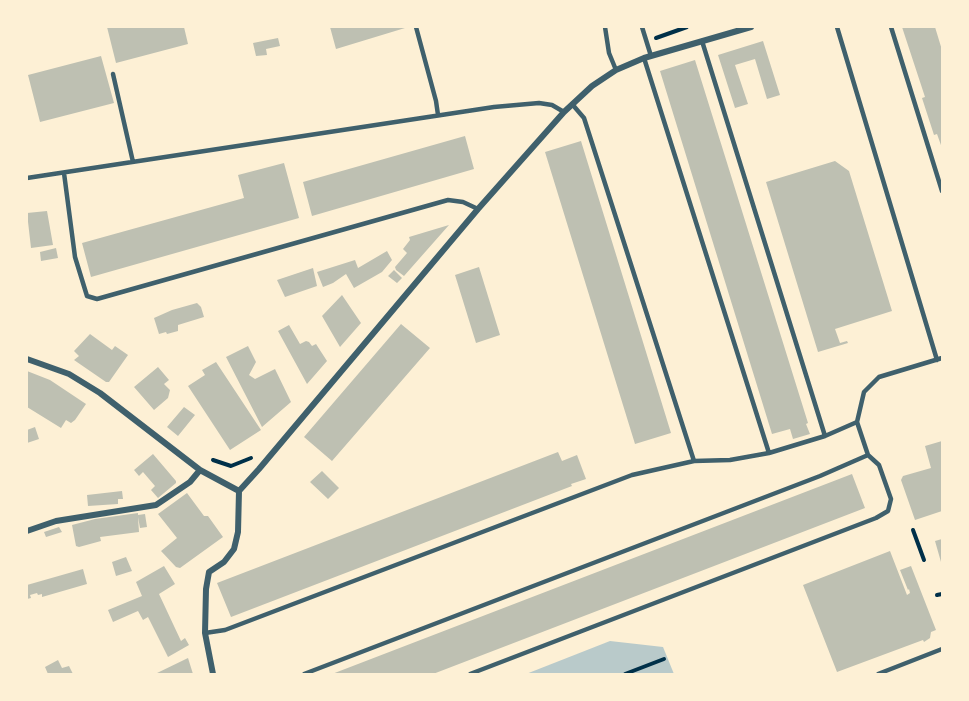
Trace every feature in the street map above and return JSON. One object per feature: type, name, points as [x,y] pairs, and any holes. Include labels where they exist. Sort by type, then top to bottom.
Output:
[{"type":"street","points":[[213,674],[205,633],[206,589],[209,572],[224,562],[234,549],[238,532],[239,491],[478,209],[572,104],[592,86],[616,70],[648,57],[750,27]]},
{"type":"street","points":[[27,359],[69,375],[100,393],[200,470],[239,491]]},
{"type":"street","points":[[27,531],[56,521],[156,505],[190,482],[200,470]]},
{"type":"lane","points":[[416,27],[438,115]]},
{"type":"lane","points":[[605,27],[609,53],[616,70]]},
{"type":"lane","points":[[642,27],[648,57],[769,453]]},
{"type":"lane","points":[[470,674],[888,512],[891,499],[879,465],[868,455],[857,422],[864,392],[879,377],[939,359],[837,27]]},
{"type":"lane","points":[[891,27],[942,190]]},
{"type":"lane","points":[[702,41],[825,436]]},
{"type":"lane","points":[[113,74],[133,162]]},
{"type":"lane","points":[[27,177],[494,107],[539,103],[552,105],[564,112]]},
{"type":"lane","points":[[572,104],[584,118],[694,461]]},
{"type":"lane","points":[[64,173],[75,257],[87,296],[97,300],[448,200],[463,202],[478,209]]},
{"type":"lane","points":[[205,633],[225,630],[632,475],[694,461],[730,460],[769,453],[825,436],[857,422]]},
{"type":"lane","points":[[303,674],[820,476],[868,455]]},
{"type":"lane","points":[[878,674],[942,649]]},
{"type":"path","points":[[646,42],[687,27]]},
{"type":"path","points":[[205,458],[231,466],[250,459],[256,453]]},
{"type":"path","points":[[913,530],[924,560]]},
{"type":"path","points":[[625,674],[664,659]]},
{"type":"shaded area","points":[[610,641],[663,647],[674,674],[526,674]]},
{"type":"building","points":[[107,27],[184,27],[188,44],[116,63]]},
{"type":"building","points":[[330,27],[405,27],[405,28],[336,49]]},
{"type":"building","points":[[902,27],[935,27],[942,50],[942,148],[937,134],[934,135],[922,98],[925,97]]},
{"type":"building","points":[[278,38],[280,46],[266,49],[267,55],[256,56],[253,43]]},
{"type":"building","points":[[763,41],[780,95],[767,99],[755,59],[735,65],[748,104],[735,108],[718,55]]},
{"type":"building","points":[[101,56],[114,103],[40,122],[28,75]]},
{"type":"building","points":[[695,60],[808,423],[806,424],[810,434],[793,439],[790,429],[772,434],[660,71]]},
{"type":"building","points":[[465,136],[474,169],[312,216],[303,182]]},
{"type":"building","points":[[581,141],[671,433],[635,444],[545,152]]},
{"type":"building","points":[[835,161],[849,171],[892,311],[835,329],[840,343],[847,341],[848,343],[818,352],[766,182]]},
{"type":"building","points":[[284,163],[299,218],[91,277],[82,243],[244,198],[238,175]]},
{"type":"building","points":[[47,211],[53,245],[31,248],[27,213]]},
{"type":"building","points":[[449,225],[404,276],[396,270],[395,267],[407,253],[403,249],[410,240],[409,237]]},
{"type":"building","points":[[56,248],[58,258],[41,261],[40,252]]},
{"type":"building","points":[[387,251],[392,260],[382,272],[354,288],[346,274],[323,287],[317,272],[355,260],[358,268]]},
{"type":"building","points":[[479,267],[500,335],[476,343],[455,275]]},
{"type":"building","points":[[313,268],[317,286],[285,297],[277,280]]},
{"type":"building","points":[[394,270],[402,278],[397,283],[388,276]]},
{"type":"building","points":[[342,295],[361,323],[340,347],[322,316]]},
{"type":"building","points":[[197,303],[204,317],[178,325],[178,331],[159,334],[154,318]]},
{"type":"building","points":[[401,324],[430,348],[332,461],[304,437]]},
{"type":"building","points":[[289,325],[300,344],[306,341],[312,346],[316,344],[327,361],[307,384],[278,331]]},
{"type":"building","points":[[90,334],[112,350],[115,346],[128,355],[109,382],[74,360],[79,356],[74,351]]},
{"type":"building","points":[[248,346],[256,362],[249,375],[255,379],[275,369],[291,402],[262,427],[226,357]]},
{"type":"building","points":[[216,362],[261,430],[230,450],[188,386],[205,375],[202,370]]},
{"type":"building","points":[[158,367],[169,380],[164,384],[170,390],[168,398],[154,410],[134,387]]},
{"type":"building","points":[[27,371],[50,380],[86,404],[75,420],[71,423],[66,420],[61,428],[27,407]]},
{"type":"building","points":[[184,407],[195,415],[178,436],[167,427]]},
{"type":"building","points":[[35,427],[39,439],[27,443],[27,430]]},
{"type":"building","points":[[942,441],[942,511],[915,520],[901,480],[903,476],[931,468],[925,446]]},
{"type":"building","points":[[558,452],[562,461],[577,455],[586,479],[231,617],[217,583]]},
{"type":"building","points":[[153,454],[176,481],[158,498],[151,490],[155,486],[143,472],[139,476],[134,470]]},
{"type":"building","points":[[322,471],[339,488],[328,499],[310,482]]},
{"type":"building","points":[[852,474],[865,508],[433,674],[332,674]]},
{"type":"building","points":[[122,491],[123,499],[118,499],[118,504],[88,506],[87,495]]},
{"type":"building","points":[[187,493],[223,537],[180,568],[176,567],[161,551],[177,538],[158,514]]},
{"type":"building","points":[[138,513],[138,515],[145,514],[147,527],[140,528],[138,517],[139,532],[100,537],[101,541],[76,546],[72,525]]},
{"type":"building","points":[[59,527],[62,532],[46,537],[44,532]]},
{"type":"building","points":[[942,539],[942,562],[941,562],[935,541]]},
{"type":"building","points":[[890,551],[907,595],[910,593],[909,589],[900,570],[911,566],[936,630],[931,632],[930,638],[924,642],[923,640],[837,672],[803,585]]},
{"type":"building","points":[[126,557],[132,571],[116,576],[112,562]]},
{"type":"building","points":[[164,566],[175,584],[159,594],[181,641],[185,638],[189,645],[168,657],[148,617],[143,620],[138,611],[113,622],[108,610],[142,596],[136,582]]},
{"type":"building","points":[[83,569],[87,584],[42,597],[42,594],[37,593],[30,595],[31,598],[27,599],[27,585]]},
{"type":"building","points":[[188,658],[193,674],[155,674]]},
{"type":"building","points":[[58,660],[62,668],[69,666],[73,674],[48,674],[45,667]]}]
